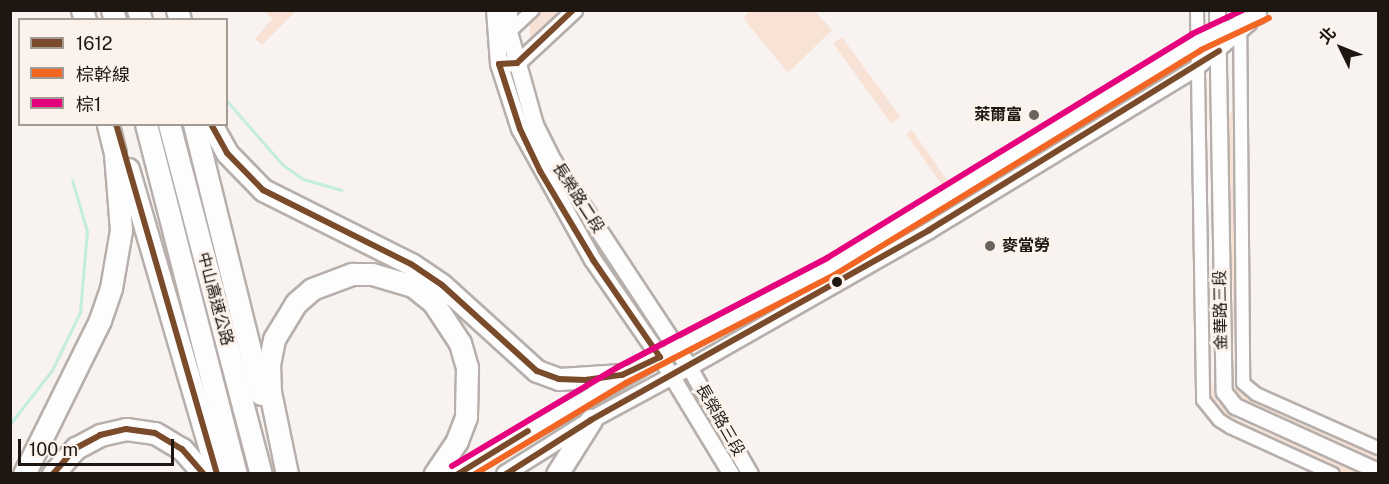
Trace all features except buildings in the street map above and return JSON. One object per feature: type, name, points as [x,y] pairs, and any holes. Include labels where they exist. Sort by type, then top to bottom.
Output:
[{"type":"highway","points":[[24,474],[100,320],[111,288],[121,230],[115,153],[108,126]]},
{"type":"highway","points":[[117,126],[217,474]]},
{"type":"highway","name":"中山高速公路","points":[[147,126],[236,474]]},
{"type":"highway","name":"中山高速公路","points":[[170,126],[261,474]]},
{"type":"highway","points":[[194,126],[259,388],[278,439],[287,474]]},
{"type":"highway","points":[[212,126],[227,153],[263,190],[411,264],[442,285],[537,371],[568,379],[622,375]]},
{"type":"highway","points":[[278,439],[269,364],[282,322],[296,303],[332,280],[352,274],[392,278],[413,286],[433,302],[456,336],[467,368],[466,417],[457,441],[435,474]]},
{"type":"highway","points":[[557,474],[591,420]]},
{"type":"highway","points":[[53,474],[76,448],[100,435],[126,429],[155,433],[182,449],[204,474]]},
{"type":"main road","name":"長榮路二段","points":[[495,10],[503,38],[517,63],[535,125],[553,161],[689,367]]},
{"type":"main road","name":"長榮路二段","points":[[509,10],[499,64],[520,129],[540,171],[593,260],[660,357]]},
{"type":"main road","points":[[457,474],[622,375],[660,357]]},
{"type":"main road","points":[[505,474],[591,420],[689,367]]},
{"type":"street","points":[[503,38],[533,10]]},
{"type":"street","points":[[499,64],[517,63],[574,10]]},
{"type":"street","name":"金華路三段","points":[[1197,10],[1195,68],[1203,400],[1219,420],[1230,427],[1333,474]]},
{"type":"street","name":"金華路三段","points":[[1218,10],[1224,392],[1235,406],[1378,471]]},
{"type":"street","points":[[660,357],[831,266],[1197,42],[1240,20],[1261,13]]},
{"type":"street","points":[[689,367],[890,253],[1195,68],[1219,51],[1240,20]]},
{"type":"street","name":"金華路三段","points":[[1240,20],[1243,382],[1256,394],[1378,448]]},
{"type":"street","name":"長榮路二段","points":[[660,357],[672,377]]},
{"type":"street","name":"長榮路三段","points":[[689,367],[750,474]]},
{"type":"street","name":"長榮路三段","points":[[672,377],[731,474]]},
{"type":"shaded area","points":[[751,10],[815,11],[832,30],[788,73],[743,18]]},
{"type":"shaded area","points":[[263,11],[296,11],[262,45],[255,39],[273,18]]},
{"type":"shaded area","points":[[537,11],[560,11],[530,39],[530,17]]},
{"type":"shaded area","points":[[842,37],[900,117],[891,124],[833,43]]},
{"type":"shaded area","points":[[1231,112],[1236,112],[1240,385],[1378,452],[1378,460],[1244,400],[1235,391],[1228,116]]},
{"type":"shaded area","points":[[1205,124],[1211,379],[1216,400],[1236,419],[1360,473],[1341,473],[1233,426],[1209,403],[1201,125]]},
{"type":"shaded area","points":[[912,130],[949,182],[943,186],[906,134]]},
{"type":"waterway","points":[[228,102],[283,165],[303,179],[341,190]]},
{"type":"waterway","points":[[10,424],[52,370],[80,312],[87,231],[72,180]]},
{"type":"transit line","name":"1612","points":[[499,64],[517,63],[573,10]]},
{"type":"transit line","name":"棕1","points":[[452,466],[618,367],[827,258],[1192,34],[1243,10]]},
{"type":"transit line","name":"棕幹線","points":[[475,474],[626,383],[836,274],[1201,50],[1269,18]]},
{"type":"transit line","name":"1612","points":[[506,474],[591,420],[929,230],[1219,51]]},
{"type":"transit line","name":"1612","points":[[499,64],[520,129],[540,171],[593,260],[660,357]]},
{"type":"transit line","name":"1612","points":[[117,126],[217,474]]},
{"type":"transit line","name":"1612","points":[[212,126],[227,153],[263,190],[411,264],[442,285],[537,371],[559,379],[585,380],[622,375],[660,357]]},
{"type":"transit line","name":"1612","points":[[53,474],[76,448],[100,435],[126,429],[155,433],[182,449],[204,474]]},
{"type":"transit line","name":"1612","points":[[458,474],[528,431]]},
{"type":"place","name":"萊爾富","points":[[1034,115]]},
{"type":"place","name":"麥當勞","points":[[990,246]]}]
